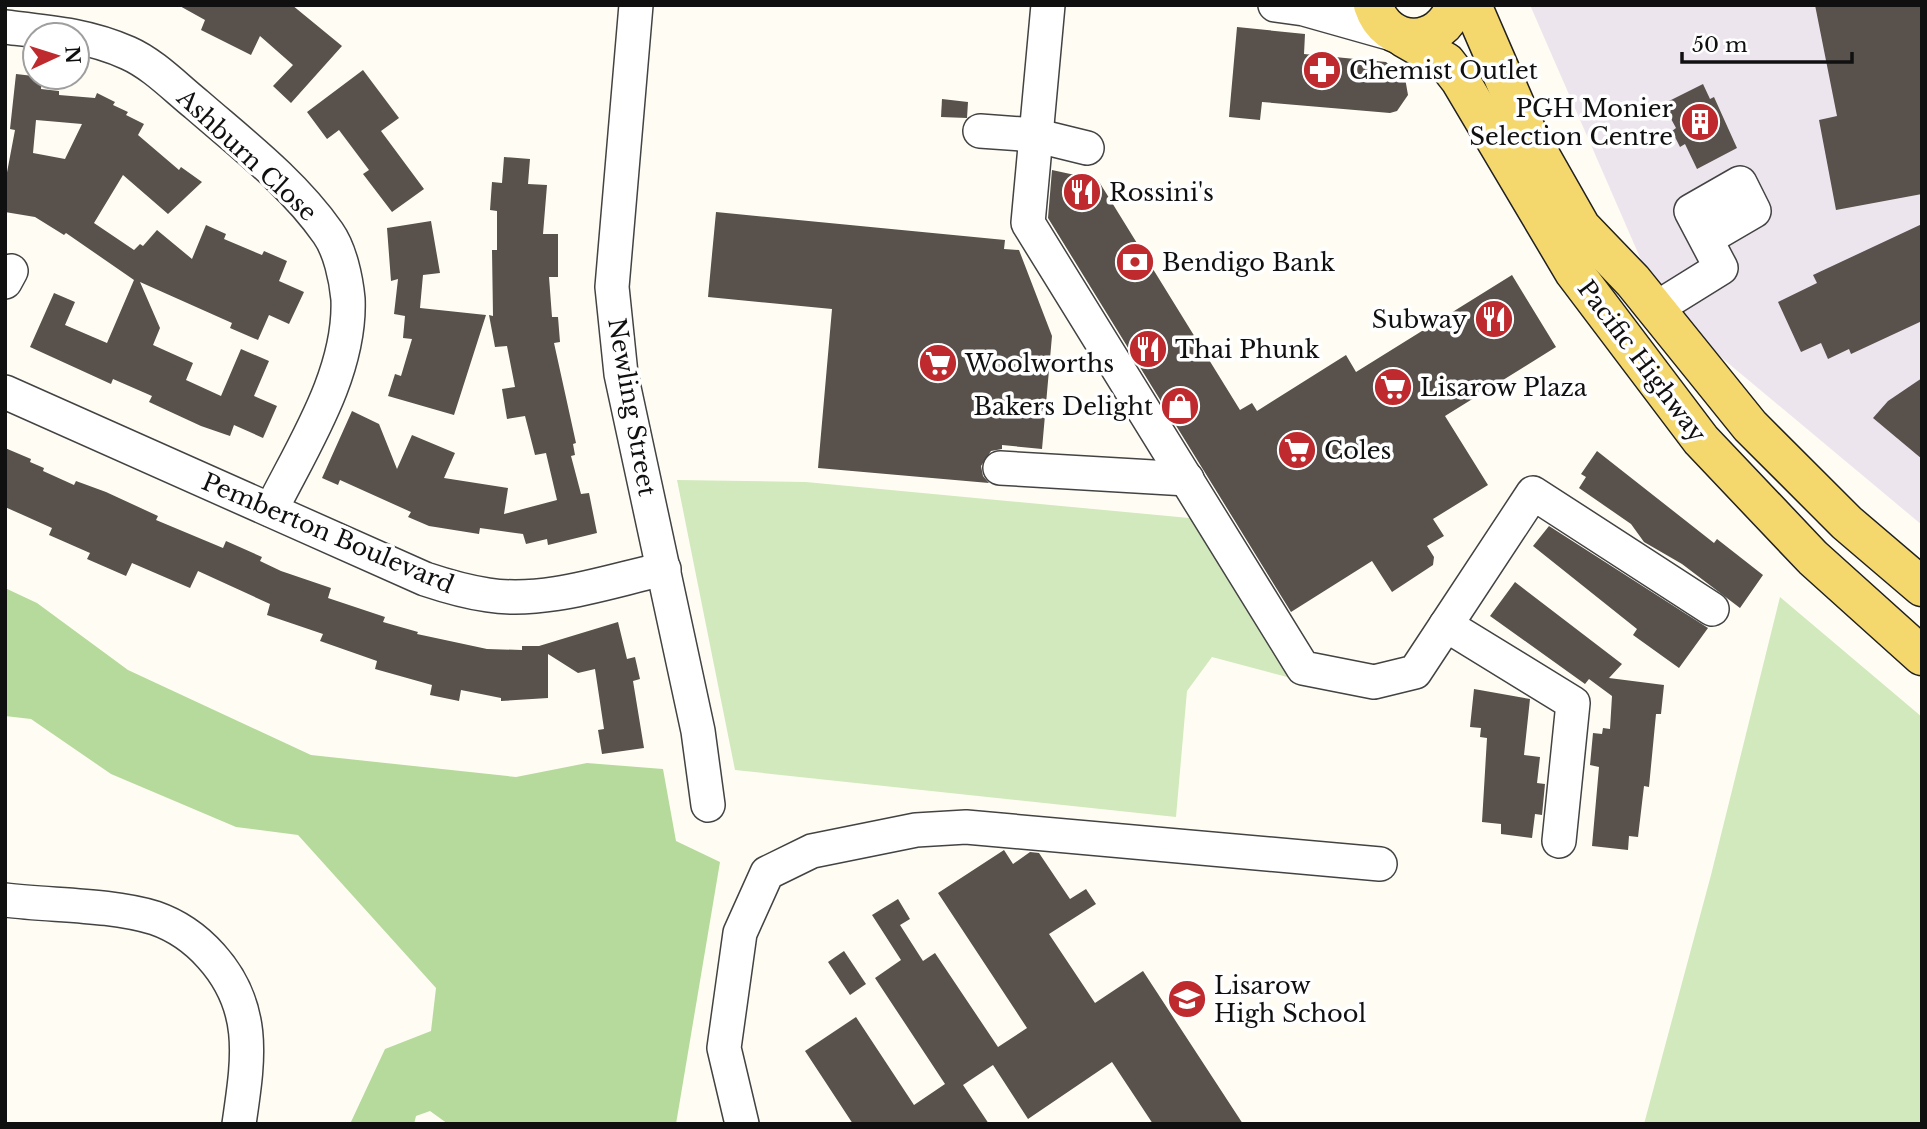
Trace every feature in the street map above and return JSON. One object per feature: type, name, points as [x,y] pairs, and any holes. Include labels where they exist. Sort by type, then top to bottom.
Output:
[{"type":"main road","points":[[1373,5],[1381,22],[1400,36],[1427,37],[1446,25],[1455,5]]},
{"type":"main road","name":"Pacific Highway","points":[[1472,5],[1527,132],[1581,227],[1644,295],[1750,426],[1847,523],[1922,587]]},
{"type":"main road","points":[[1494,5],[1568,164],[1644,295]]},
{"type":"main road","name":"Pacific Highway","points":[[1400,36],[1446,62],[1460,80],[1574,272],[1700,440],[1813,558],[1922,656]]},
{"type":"street","name":"Newling Street","points":[[636,5],[612,287],[621,374],[698,731],[708,805]]},
{"type":"street","points":[[1048,5],[1028,223],[1303,668],[1374,682],[1415,672],[1533,493],[1712,609]]},
{"type":"street","points":[[1275,5],[1304,9],[1400,36]]},
{"type":"street","name":"Ashburn Close","points":[[5,27],[81,35],[131,54],[170,83],[258,158],[330,235],[342,267],[348,299],[344,343],[333,383],[271,510]]},
{"type":"street","points":[[979,131],[1034,135],[1087,148]]},
{"type":"street","points":[[1644,295],[1721,268],[1706,239]]},
{"type":"street","name":"Pemberton Boulevard","points":[[5,392],[425,579],[490,596],[526,596],[664,569]]},
{"type":"street","points":[[1000,468],[1187,479]]},
{"type":"street","points":[[1446,625],[1573,703],[1559,841]]},
{"type":"street","points":[[742,1124],[724,1048],[740,933],[767,873],[812,851],[916,830],[966,827],[1380,864]]},
{"type":"street","points":[[5,900],[154,918],[193,936],[222,968],[242,1004],[247,1035],[246,1071],[239,1124]]},
{"type":"shaded area","points":[[1530,5],[1922,5],[1922,525],[1662,308]]},
{"type":"green space","points":[[677,480],[806,482],[1200,519],[1291,678],[1212,657],[1187,691],[1176,817],[735,770]]},
{"type":"green space","points":[[5,588],[37,603],[128,670],[311,755],[516,777],[587,763],[663,769],[676,841],[720,862],[676,1124],[448,1124],[430,1111],[416,1116],[414,1124],[350,1124],[385,1049],[431,1031],[436,988],[298,835],[236,827],[111,774],[31,719],[5,716]]},
{"type":"green space","points":[[1780,597],[1922,717],[1922,1124],[1644,1124],[1711,875]]},
{"type":"building","points":[[178,5],[292,5],[342,46],[291,103],[273,86],[293,65],[260,36],[251,55],[201,30],[205,20]]},
{"type":"building","points":[[1815,5],[1922,5],[1922,194],[1836,210],[1819,120],[1837,116]]},
{"type":"building","points":[[1237,27],[1305,34],[1304,54],[1386,62],[1405,78],[1408,95],[1397,111],[1390,113],[1262,102],[1260,120],[1229,117]]},
{"type":"building","points":[[363,70],[399,118],[381,131],[424,189],[392,212],[363,174],[369,170],[339,130],[327,139],[307,112]]},
{"type":"building","points":[[16,74],[21,75],[21,91],[59,91],[59,95],[95,98],[97,93],[115,102],[113,105],[128,112],[126,115],[144,124],[138,135],[179,170],[181,167],[202,182],[168,214],[123,175],[94,223],[134,250],[140,244],[143,246],[157,230],[192,259],[206,225],[226,234],[224,239],[262,255],[264,251],[287,261],[279,281],[304,292],[289,324],[269,315],[258,340],[230,328],[232,323],[140,282],[160,328],[153,345],[193,363],[186,380],[221,396],[241,349],[269,361],[254,396],[277,406],[263,438],[234,425],[230,436],[201,426],[149,402],[152,396],[113,379],[111,384],[30,347],[54,293],[75,302],[65,325],[107,343],[134,280],[66,233],[64,235],[35,217],[5,212],[5,183],[15,130],[10,129]],"holes":[[[36,120],[82,124],[65,159],[33,153]]]},
{"type":"building","name":"PGH Monier Selection Centre","points":[[1703,84],[1710,99],[1714,97],[1737,148],[1697,169],[1685,144],[1680,147],[1672,131],[1676,128],[1663,104]]},
{"type":"building","points":[[942,99],[968,102],[967,118],[941,117]]},
{"type":"building","points":[[504,157],[530,159],[528,184],[547,185],[543,234],[558,234],[558,277],[549,277],[552,317],[558,317],[560,342],[554,343],[576,443],[573,444],[575,455],[571,456],[581,494],[589,493],[597,533],[548,545],[547,539],[526,544],[523,534],[480,528],[479,534],[429,526],[408,517],[411,512],[340,480],[338,485],[322,478],[352,411],[379,424],[397,469],[412,435],[455,453],[444,478],[508,488],[504,514],[557,500],[546,453],[535,455],[525,416],[507,419],[502,389],[515,387],[507,346],[495,347],[489,315],[493,316],[492,250],[497,250],[497,211],[490,210],[492,182],[502,183]]},
{"type":"building","name":"Lisarow Plaza","points":[[1052,170],[1098,180],[1240,410],[1252,403],[1257,411],[1346,355],[1356,372],[1512,275],[1556,347],[1445,416],[1488,485],[1433,519],[1444,536],[1427,546],[1434,557],[1433,565],[1392,592],[1372,561],[1291,612],[1048,218]]},
{"type":"building","name":"Woolworths","points":[[716,212],[1005,240],[1004,249],[1019,250],[1052,336],[1042,449],[1002,445],[1002,449],[991,451],[981,466],[983,476],[989,483],[818,468],[832,309],[708,297]]},
{"type":"building","points":[[431,221],[440,273],[423,275],[420,308],[486,315],[454,415],[388,396],[395,374],[401,376],[412,339],[403,338],[405,316],[394,314],[398,279],[391,281],[387,228]]},
{"type":"building","points":[[1922,224],[1922,321],[1851,354],[1849,349],[1828,359],[1821,343],[1801,352],[1778,302],[1817,283],[1813,275]]},
{"type":"building","points":[[1922,378],[1922,459],[1873,418],[1888,401]]},
{"type":"building","points":[[5,448],[31,459],[30,462],[44,468],[43,471],[74,485],[76,481],[106,492],[158,516],[156,520],[223,548],[226,541],[262,557],[260,561],[281,571],[331,588],[328,598],[385,617],[383,622],[418,632],[417,634],[487,649],[522,650],[522,646],[539,646],[618,622],[627,659],[635,657],[640,679],[633,681],[644,748],[602,754],[598,730],[604,729],[595,669],[578,673],[548,654],[548,698],[501,701],[501,698],[461,690],[459,701],[430,695],[432,685],[375,669],[377,661],[320,641],[323,634],[267,615],[270,604],[198,571],[190,588],[132,563],[126,576],[87,559],[90,553],[49,535],[52,528],[5,507]]},
{"type":"building","points":[[1597,451],[1714,543],[1717,539],[1763,575],[1740,608],[1682,564],[1644,542],[1631,524],[1579,488],[1586,477],[1581,474]]},
{"type":"building","points":[[1549,526],[1708,628],[1679,668],[1633,635],[1637,629],[1533,546]]},
{"type":"building","points":[[1515,582],[1622,664],[1609,678],[1664,685],[1661,714],[1656,714],[1649,787],[1644,786],[1638,837],[1629,836],[1628,850],[1592,846],[1599,767],[1590,765],[1593,733],[1602,734],[1603,728],[1610,729],[1612,696],[1589,679],[1585,684],[1490,616]]},
{"type":"building","points":[[1474,689],[1530,699],[1524,755],[1540,757],[1537,783],[1545,784],[1542,815],[1535,814],[1532,838],[1501,834],[1501,824],[1482,822],[1487,738],[1480,737],[1481,728],[1470,727]]},
{"type":"building","points":[[1004,850],[1013,864],[1030,852],[1039,853],[1070,899],[1086,889],[1096,904],[1049,934],[1095,1003],[1143,971],[1243,1124],[1153,1124],[1112,1062],[1028,1119],[993,1065],[963,1085],[989,1124],[853,1124],[805,1051],[856,1017],[914,1105],[945,1084],[875,978],[901,960],[872,915],[898,899],[910,919],[900,925],[923,961],[935,953],[998,1047],[1027,1028],[938,893]]},
{"type":"building","points":[[844,951],[866,984],[850,995],[828,962]]},
{"type":"place","name":"Chemist Outlet","points":[[1322,70]]},
{"type":"place","name":"PGH Monier Selection Centre","points":[[1700,122]]},
{"type":"place","name":"Rossini's","points":[[1082,192]]},
{"type":"place","name":"Bendigo Bank","points":[[1135,262]]},
{"type":"place","name":"Subway","points":[[1494,319]]},
{"type":"place","name":"Thai Phunk","points":[[1148,349]]},
{"type":"place","name":"Woolworths","points":[[938,363]]},
{"type":"place","name":"Lisarow Plaza","points":[[1393,387]]},
{"type":"place","name":"Bakers Delight","points":[[1180,406]]},
{"type":"place","name":"Coles","points":[[1297,450]]},
{"type":"place","name":"Lisarow High School","points":[[1187,999]]}]
